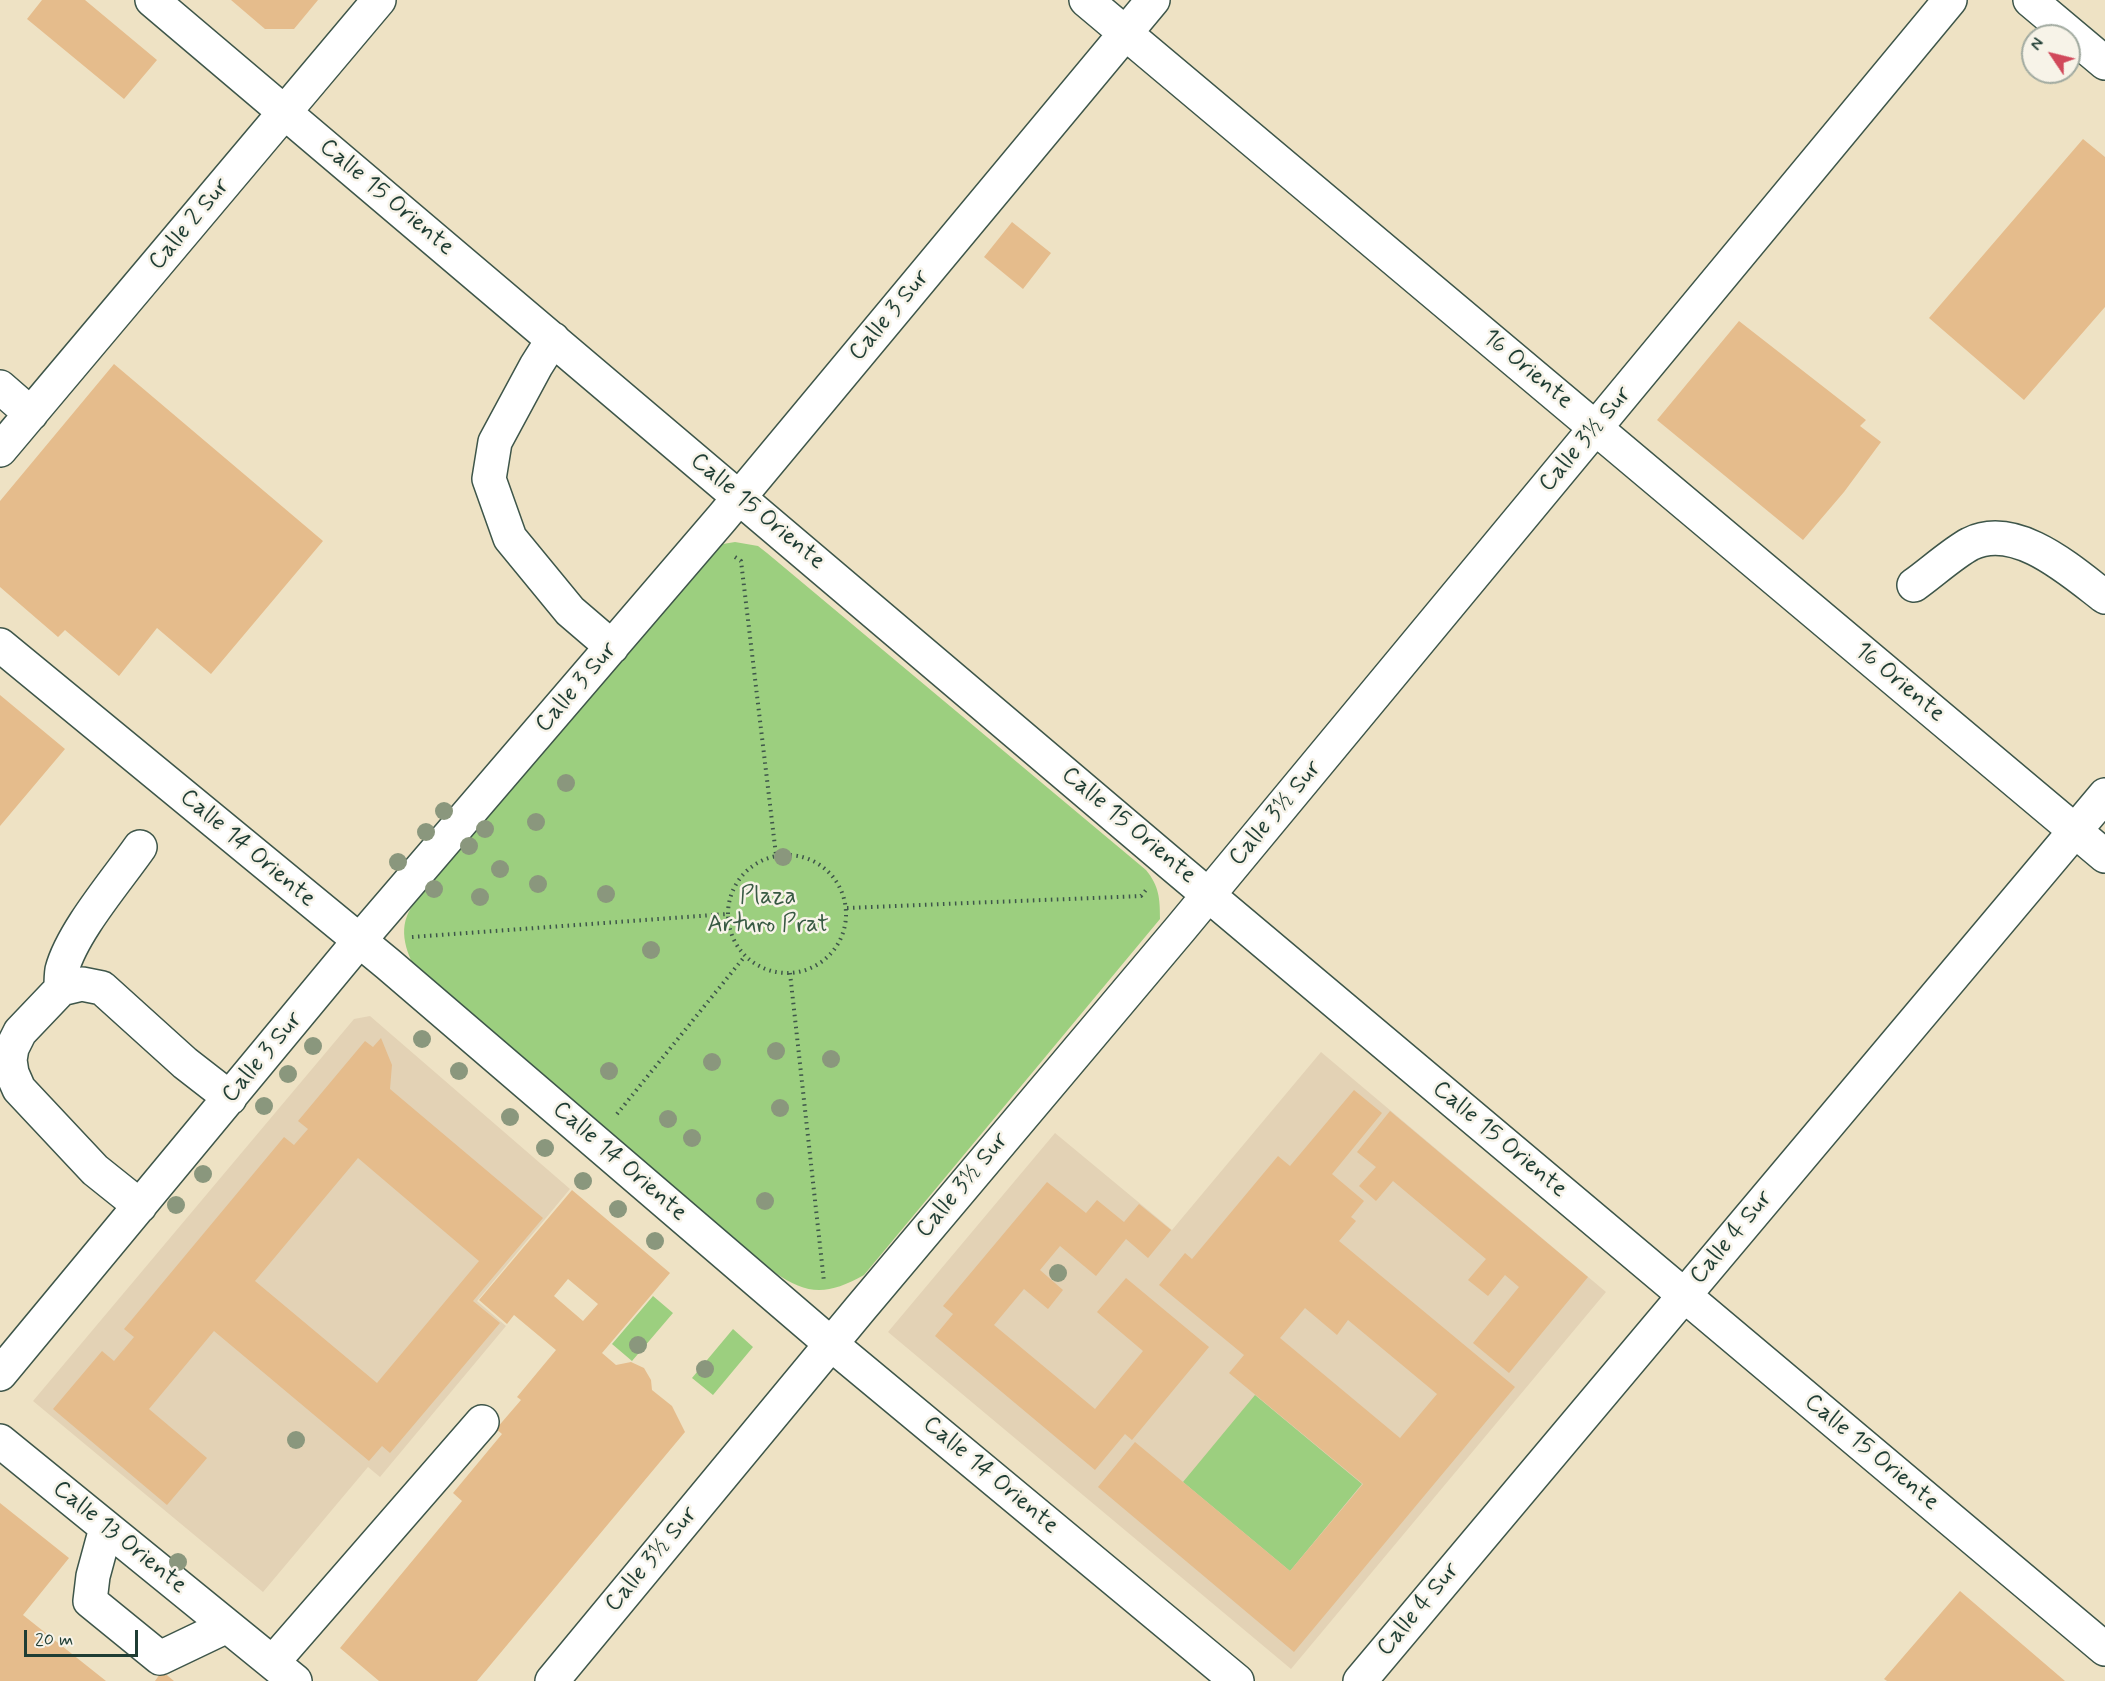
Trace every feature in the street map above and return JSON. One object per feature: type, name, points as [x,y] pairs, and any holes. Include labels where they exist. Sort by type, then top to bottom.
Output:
[{"type":"street","name":"Calle 15 Oriente","points":[[153,0],[1169,862],[2105,1649]]},
{"type":"street","name":"Calle 2 Sur","points":[[0,450],[379,0]]},
{"type":"street","name":"16 Oriente","points":[[1086,0],[2105,856]]},
{"type":"street","name":"Calle 3 Sur","points":[[0,1374],[359,941],[708,535],[1153,0]]},
{"type":"street","name":"Calle 3½ Sur","points":[[552,1681],[1209,894],[1950,0]]},
{"type":"street","points":[[2030,0],[2105,63]]},
{"type":"street","points":[[553,339],[495,442],[489,479],[510,538],[570,611],[612,647]]},
{"type":"street","points":[[0,387],[31,414]]},
{"type":"street","points":[[1914,585],[1971,544],[1996,538],[2033,546],[2105,597]]},
{"type":"street","name":"Calle 14 Oriente","points":[[0,645],[359,941],[831,1344],[1237,1681]]},
{"type":"street","name":"Calle 4 Sur","points":[[1360,1681],[2105,795]]},
{"type":"street","points":[[61,989],[62,970],[71,947],[86,921],[140,847]]},
{"type":"street","points":[[140,1206],[95,1170],[19,1089],[12,1073],[10,1060],[12,1048],[20,1032],[61,989],[82,984],[102,988],[184,1062],[230,1098]]},
{"type":"street","points":[[284,1672],[482,1422]]},
{"type":"street","name":"Calle 13 Oriente","points":[[0,1441],[284,1672]]},
{"type":"street","points":[[106,1528],[93,1576],[90,1601],[160,1658],[227,1626]]},
{"type":"path","points":[[708,535],[741,561],[776,855]]},
{"type":"path","points":[[776,855],[800,855],[821,865],[839,883],[847,908],[844,931],[832,952],[813,968],[790,973],[774,972],[759,966],[745,956],[735,944],[727,914],[731,894],[741,876],[757,862],[776,855]]},
{"type":"path","points":[[847,908],[1141,896],[1169,862]]},
{"type":"path","points":[[411,937],[727,914]]},
{"type":"path","points":[[594,1142],[745,956]]},
{"type":"path","points":[[790,973],[824,1282]]},
{"type":"shaded area","points":[[370,1016],[570,1189],[477,1301],[506,1326],[380,1477],[368,1467],[263,1592],[33,1401],[354,1019]]},
{"type":"shaded area","points":[[1321,1052],[1606,1292],[1291,1669],[888,1332],[1055,1133],[1172,1230]]},
{"type":"green space","name":"Plaza Arturo Prat","points":[[735,542],[758,546],[767,553],[1146,870],[1154,881],[1159,898],[1160,919],[864,1275],[829,1289],[808,1289],[774,1272],[423,983],[405,942],[407,916],[423,892],[705,554],[723,544]]},
{"type":"green space","points":[[653,1296],[673,1313],[632,1361],[612,1344]]},
{"type":"green space","points":[[733,1329],[753,1347],[713,1395],[692,1378]]},
{"type":"green space","points":[[1255,1395],[1362,1484],[1290,1571],[1183,1482]]},
{"type":"building","points":[[42,0],[85,0],[157,60],[124,99],[27,19]]},
{"type":"building","points":[[231,0],[318,0],[294,29],[265,29]]},
{"type":"building","points":[[2083,139],[2105,157],[2105,307],[2024,400],[1929,318]]},
{"type":"building","points":[[1012,222],[1051,253],[1023,289],[984,257]]},
{"type":"building","points":[[1739,321],[1866,420],[1860,426],[1881,442],[1844,492],[1803,540],[1657,420]]},
{"type":"building","points":[[114,364],[323,541],[211,674],[157,628],[119,676],[65,630],[58,637],[0,587],[0,501]]},
{"type":"building","points":[[0,695],[65,749],[0,826]]},
{"type":"building","points":[[381,1038],[392,1065],[390,1089],[543,1218],[473,1301],[500,1323],[390,1453],[382,1446],[369,1461],[214,1331],[149,1409],[207,1458],[167,1505],[53,1409],[102,1351],[114,1361],[134,1337],[124,1329],[284,1137],[294,1145],[308,1129],[298,1121],[365,1041],[373,1047]],"holes":[[[358,1158],[479,1261],[377,1383],[255,1281]]]},
{"type":"building","points":[[1354,1090],[1382,1113],[1332,1174],[1364,1201],[1351,1217],[1356,1221],[1339,1241],[1515,1387],[1294,1652],[1098,1487],[1135,1442],[1290,1571],[1363,1484],[1229,1373],[1244,1355],[1159,1285],[1185,1253],[1192,1259],[1278,1156],[1290,1166]],"holes":[[[1305,1308],[1337,1335],[1348,1320],[1437,1394],[1400,1438],[1280,1338]]]},
{"type":"building","points":[[1390,1111],[1588,1277],[1509,1373],[1473,1343],[1519,1287],[1505,1275],[1488,1296],[1468,1280],[1486,1259],[1393,1181],[1376,1201],[1359,1186],[1376,1167],[1357,1152]]},
{"type":"building","points":[[1047,1182],[1086,1213],[1097,1200],[1124,1222],[1139,1204],[1171,1230],[1148,1258],[1126,1239],[1096,1276],[1060,1246],[1040,1270],[1063,1290],[1048,1309],[1024,1289],[994,1325],[1095,1409],[1143,1351],[1097,1312],[1126,1278],[1209,1347],[1132,1440],[1125,1434],[1095,1470],[935,1336],[953,1314],[943,1306]]},
{"type":"building","points":[[572,1190],[670,1273],[602,1353],[616,1365],[631,1362],[644,1368],[651,1380],[652,1390],[672,1406],[685,1432],[477,1681],[379,1681],[340,1648],[462,1501],[453,1493],[502,1434],[496,1429],[521,1400],[517,1397],[556,1350],[514,1315],[507,1324],[479,1300]],"holes":[[[568,1279],[598,1304],[583,1321],[554,1296]]]},
{"type":"building","points":[[0,1503],[69,1558],[23,1615],[106,1681],[0,1681]]},
{"type":"building","points":[[1960,1591],[2065,1681],[1887,1681],[1884,1679]]},
{"type":"building","points":[[162,1671],[174,1681],[155,1681]]}]
